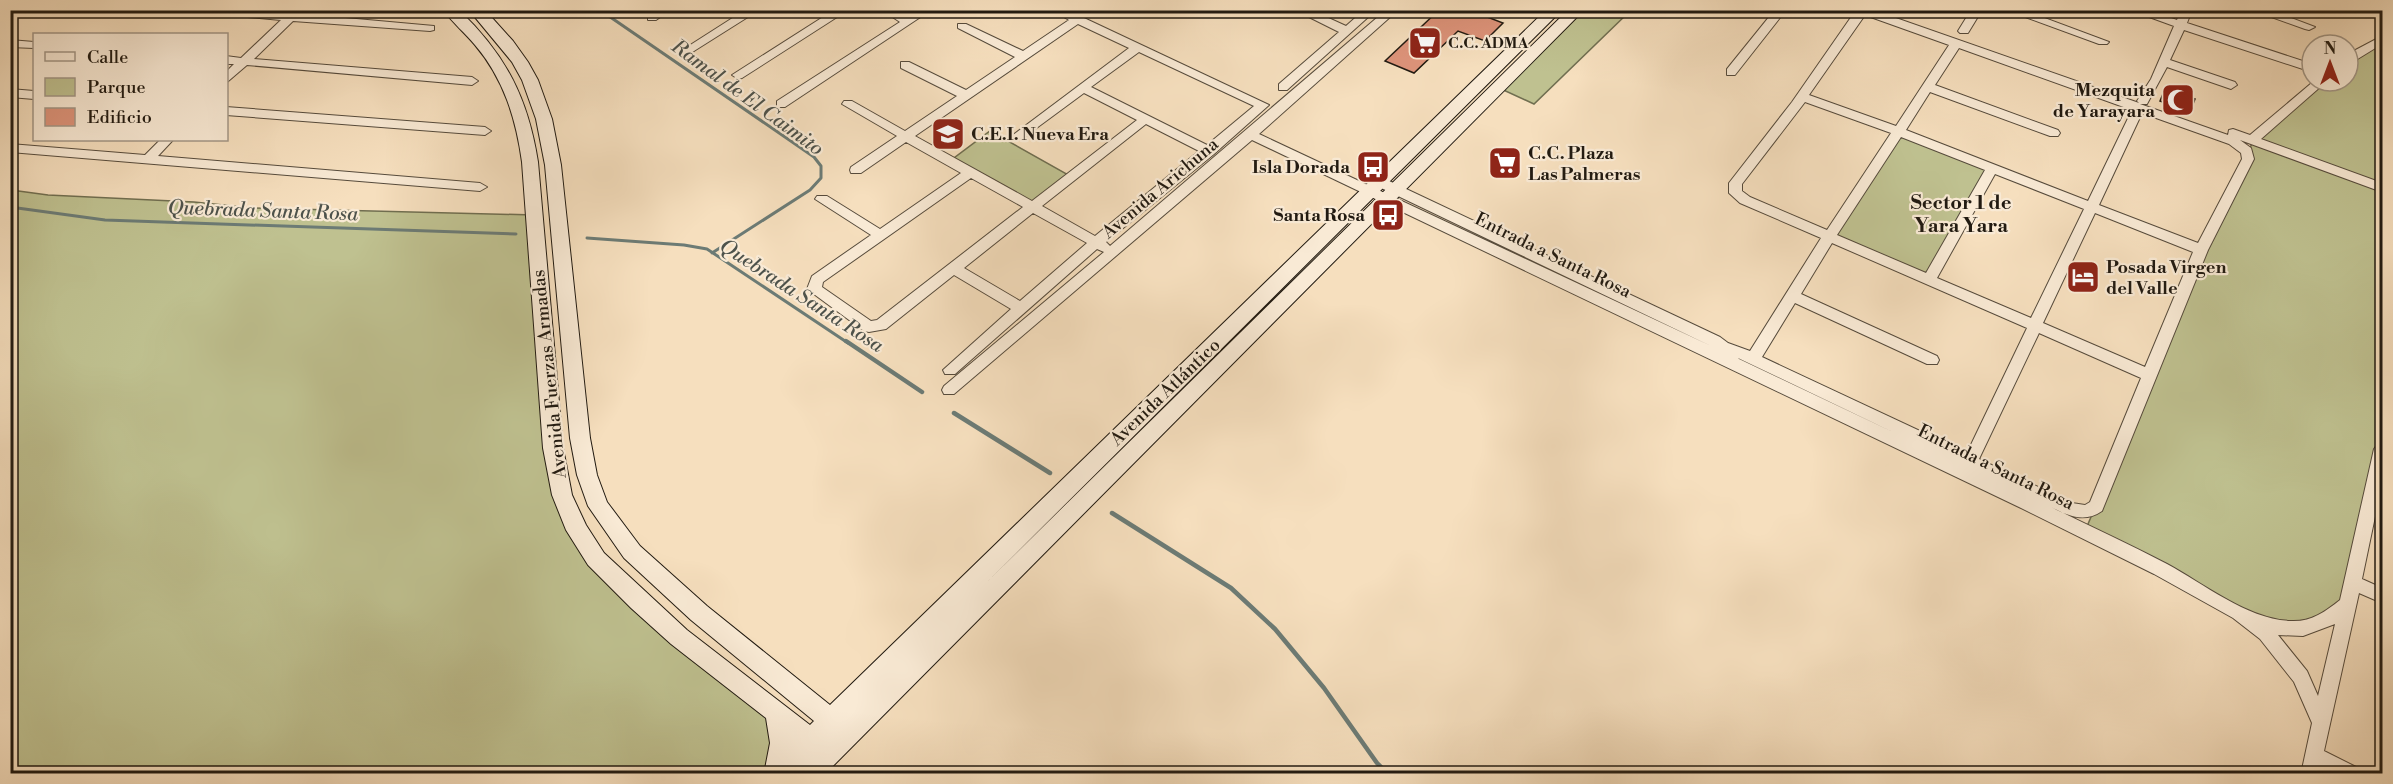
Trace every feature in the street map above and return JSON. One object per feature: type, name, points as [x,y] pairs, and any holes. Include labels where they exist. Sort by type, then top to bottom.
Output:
[{"type":"main road","name":"Avenida Fuerzas Armadas","points":[[450,10],[476,36],[499,65],[513,89],[525,129],[530,162],[554,448],[558,480],[569,513],[586,545],[621,585],[680,637],[820,746]]},
{"type":"main road","name":"Avenida Fuerzas Armadas","points":[[476,10],[504,37],[521,61],[534,87],[546,123],[553,165],[580,438],[587,475],[598,506],[619,536],[651,570],[699,614],[839,727]]},
{"type":"main road","name":"Avenida Atlántico","points":[[776,773],[820,746],[1384,190],[1555,10]]},
{"type":"main road","name":"Avenida Atlántico","points":[[839,727],[860,691],[1384,190],[1577,10]]},
{"type":"main road","points":[[803,698],[814,701],[838,699],[860,691]]},
{"type":"main road","points":[[775,712],[783,735],[782,757],[776,773]]},
{"type":"main road","name":"Avenida Atlántico","points":[[808,774],[820,746]]},
{"type":"street","points":[[204,10],[269,13],[290,17],[430,28]]},
{"type":"street","points":[[228,77],[290,17],[307,10]]},
{"type":"street","points":[[652,18],[665,10]]},
{"type":"street","points":[[690,49],[754,10]]},
{"type":"street","points":[[738,75],[843,10]]},
{"type":"street","points":[[886,10],[908,22]]},
{"type":"street","points":[[781,104],[926,10]]},
{"type":"street","points":[[950,370],[1096,243],[1263,105],[1057,10]]},
{"type":"street","points":[[1300,10],[1347,31]]},
{"type":"street","points":[[1283,87],[1371,10]]},
{"type":"street","name":"Avenida Arichuna","points":[[949,390],[1251,135],[1393,10]]},
{"type":"street","points":[[1731,72],[1779,13],[1761,10]]},
{"type":"street","points":[[1732,355],[1753,358],[2070,509],[2080,512],[2092,510],[2151,376],[2201,250],[2248,159],[2247,151],[2233,141],[1882,10]]},
{"type":"street","points":[[1964,31],[1977,10]]},
{"type":"street","points":[[2011,10],[2103,42]]},
{"type":"street","points":[[2135,10],[2300,64]]},
{"type":"street","points":[[1970,462],[2033,325],[2155,80],[2187,10]]},
{"type":"street","points":[[2257,10],[2309,27]]},
{"type":"street","points":[[2151,376],[1745,200],[1734,189],[1739,177],[1862,11],[1956,44],[2252,140],[2382,188]]},
{"type":"street","points":[[856,170],[1077,20]]},
{"type":"street","points":[[962,26],[1023,56]]},
{"type":"street","points":[[2360,52],[2382,39]]},
{"type":"street","points":[[10,43],[33,45]]},
{"type":"street","points":[[1753,358],[1791,295],[1956,44]]},
{"type":"street","points":[[1019,135],[1138,47]]},
{"type":"street","points":[[228,60],[472,81]]},
{"type":"street","points":[[2163,62],[2231,86]]},
{"type":"street","points":[[905,65],[966,95]]},
{"type":"street","points":[[1928,87],[2054,133]]},
{"type":"street","points":[[1083,88],[1210,151]]},
{"type":"street","points":[[10,93],[33,95]]},
{"type":"street","points":[[2252,140],[2306,93]]},
{"type":"street","points":[[1801,96],[1898,131],[2201,250]]},
{"type":"street","points":[[848,104],[1112,252]]},
{"type":"street","points":[[228,111],[485,132]]},
{"type":"street","points":[[970,173],[817,279],[814,289],[869,327],[882,325],[1144,120]]},
{"type":"street","name":"Entrada a Santa Rosa","points":[[1251,135],[1384,190],[1732,355],[2132,554],[2239,613]]},
{"type":"street","points":[[148,159],[166,141]]},
{"type":"street","points":[[10,148],[480,187]]},
{"type":"street","points":[[1929,280],[1992,168]]},
{"type":"street","points":[[822,200],[882,236]]},
{"type":"street","points":[[955,269],[1022,309]]},
{"type":"street","points":[[1791,295],[1932,360]]},
{"type":"street","points":[[2310,774],[2382,449]]},
{"type":"street","points":[[2351,582],[2382,596]]},
{"type":"street","points":[[2239,613],[2268,626],[2295,630],[2322,624],[2336,616],[2346,605]]},
{"type":"street","points":[[2239,613],[2266,634],[2292,662],[2309,690],[2321,723]]},
{"type":"street","points":[[2314,755],[2351,774]]},
{"type":"green space","points":[[1577,11],[1630,11],[1534,104],[1499,88]]},
{"type":"green space","points":[[2382,39],[2382,449],[2346,605],[2283,630],[2085,531],[2253,141],[2307,93],[2360,93],[2360,52]]},
{"type":"green space","points":[[990,131],[1072,177],[1032,207],[950,161]]},
{"type":"green space","points":[[1898,131],[1992,168],[1929,280],[1829,237]]},
{"type":"green space","points":[[11,190],[48,195],[194,202],[253,208],[534,215],[546,375],[577,530],[775,713],[776,773],[11,773]]},
{"type":"building","name":"C.C. ADMA","points":[[1439,10],[1469,10],[1503,23],[1485,41],[1458,31],[1414,73],[1385,61]]},
{"type":"building","name":"Mezquita de Yarayara","points":[[2165,89],[2195,99],[2190,112],[2160,101]]},
{"type":"waterway","name":"Ramal de El Caimito","points":[[600,10],[814,157],[821,166],[821,178],[810,190],[713,253]]},
{"type":"waterway","name":"Quebrada Santa Rosa","points":[[10,207],[105,220],[516,234]]},
{"type":"waterway","name":"Quebrada Santa Rosa","points":[[587,238],[684,245],[707,249],[713,253]]},
{"type":"waterway","name":"Quebrada Santa Rosa","points":[[713,253],[848,343]]},
{"type":"waterway","name":"Quebrada Santa Rosa","points":[[846,341],[922,392]]},
{"type":"waterway","name":"Quebrada Santa Rosa","points":[[954,413],[1050,473]]},
{"type":"waterway","name":"Quebrada Santa Rosa","points":[[1112,513],[1231,588],[1275,629],[1324,688],[1377,763],[1388,774]]},
{"type":"place","name":"C.C. ADMA","points":[[1425,43]]},
{"type":"place","name":"Mezquita de Yarayara","points":[[2178,100]]},
{"type":"place","name":"C.E.I. Nueva Era","points":[[948,134]]},
{"type":"place","name":"C.C. Plaza Las Palmeras","points":[[1505,163]]},
{"type":"place","name":"Isla Dorada","points":[[1373,167]]},
{"type":"place","name":"Santa Rosa","points":[[1388,215]]},
{"type":"place","name":"Posada Virgen del Valle","points":[[2083,277]]},
{"type":"district","name":"Sector 1 de Yara Yara","points":[[1961,214]]}]
